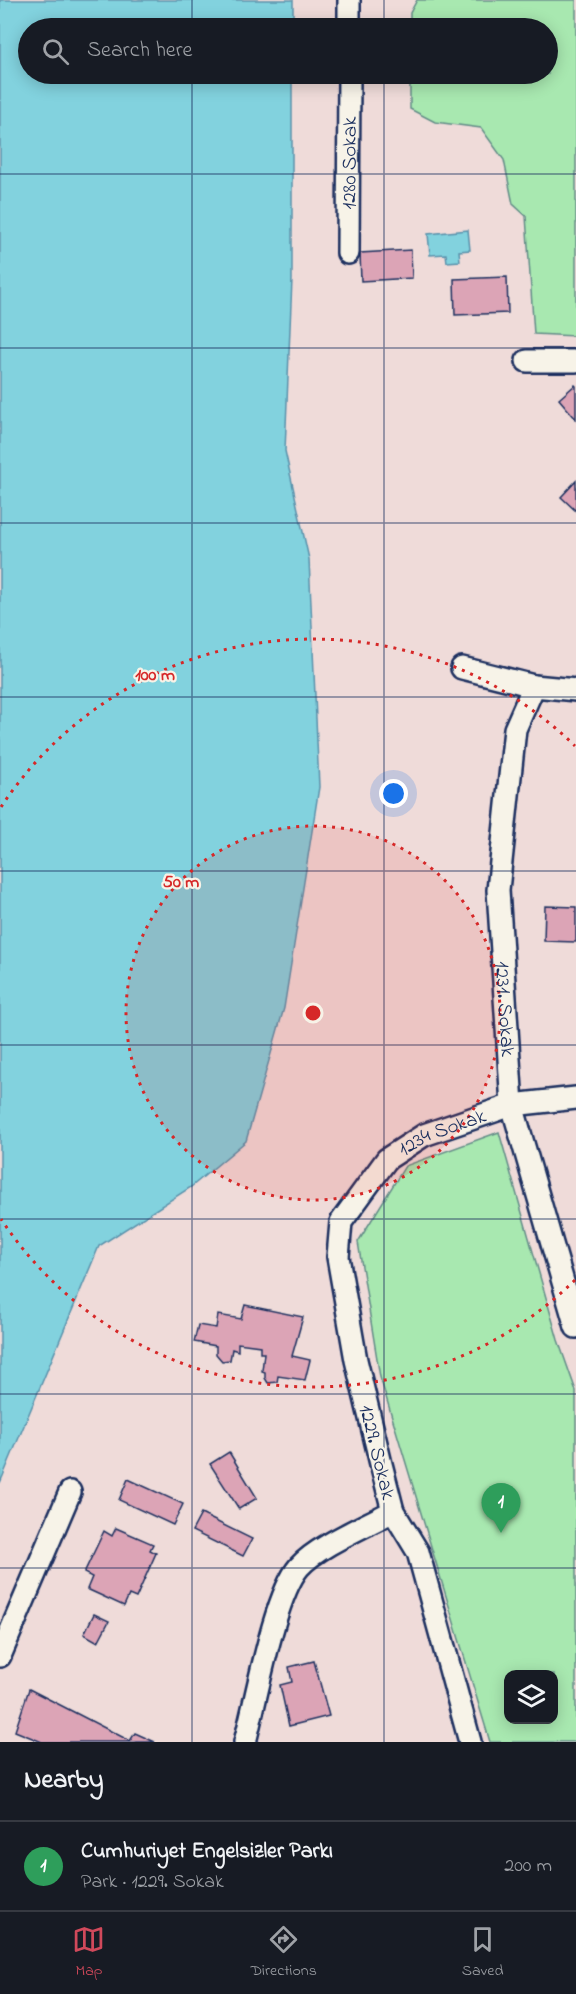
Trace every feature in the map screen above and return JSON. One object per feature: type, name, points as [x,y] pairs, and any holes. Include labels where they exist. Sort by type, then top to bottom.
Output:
[{"type":"street","points":[[349,0],[349,18]]},
{"type":"street","name":"1280 Sokak","points":[[348,253],[349,84]]},
{"type":"street","points":[[527,361],[576,361]]},
{"type":"street","points":[[462,668],[534,686],[576,690]]},
{"type":"street","name":"1231. Sokak","points":[[534,686],[515,729],[498,890],[512,1105],[576,1327]]},
{"type":"street","name":"1234 Sokak","points":[[341,1222],[387,1159],[424,1135],[512,1105],[576,1098]]},
{"type":"street","name":"1229. Sokak","points":[[341,1222],[338,1257],[356,1359],[393,1511],[418,1552],[470,1742]]},
{"type":"street","points":[[0,1656],[70,1492]]},
{"type":"street","points":[[245,1742],[279,1608],[289,1582],[300,1566],[334,1542],[393,1511]]},
{"type":"green space","points":[[417,0],[576,0],[576,336],[534,334],[526,216],[513,204],[504,160],[481,128],[435,122],[410,109],[410,84],[558,84],[558,18],[410,18],[410,13]]},
{"type":"green space","points":[[499,1132],[558,1340],[576,1391],[576,1742],[490,1742],[380,1377],[358,1242],[405,1166]]},
{"type":"water","points":[[0,0],[293,0],[293,18],[18,18],[18,84],[292,84],[292,279],[285,451],[309,559],[319,787],[284,1008],[246,1141],[191,1187],[99,1246],[0,1483]]},
{"type":"water","points":[[468,230],[470,250],[459,251],[460,261],[447,262],[446,254],[430,255],[428,234]]},
{"type":"building","points":[[411,250],[412,278],[361,281],[360,253]]},
{"type":"building","points":[[507,277],[508,313],[455,315],[454,279]]},
{"type":"building","points":[[576,386],[576,419],[559,399]]},
{"type":"building","points":[[576,481],[576,511],[561,497]]},
{"type":"building","points":[[545,906],[576,907],[576,942],[544,941]]},
{"type":"building","points":[[245,1305],[303,1317],[292,1356],[310,1360],[305,1380],[278,1376],[277,1382],[268,1383],[265,1372],[262,1371],[264,1353],[260,1353],[260,1346],[238,1343],[238,1351],[232,1349],[230,1360],[222,1361],[216,1354],[216,1346],[194,1342],[198,1325],[216,1328],[218,1315],[241,1319]]},
{"type":"building","points":[[229,1452],[257,1498],[239,1509],[210,1464]]},
{"type":"building","points":[[128,1479],[183,1504],[173,1525],[119,1500]]},
{"type":"building","points":[[201,1514],[252,1539],[243,1556],[192,1531]]},
{"type":"building","points":[[116,1528],[153,1544],[150,1550],[156,1553],[136,1598],[129,1595],[124,1606],[87,1589],[92,1577],[84,1573],[104,1531],[112,1536]]},
{"type":"building","points":[[94,1614],[109,1621],[98,1642],[84,1634]]},
{"type":"building","points":[[314,1661],[329,1716],[289,1726],[280,1685],[292,1682],[289,1667]]},
{"type":"building","points":[[29,1689],[130,1741],[135,1733],[155,1742],[42,1742],[15,1731]]},
{"type":"place","name":"Cumhuriyet Engelsizler Parkı","points":[[501,1533]]}]
